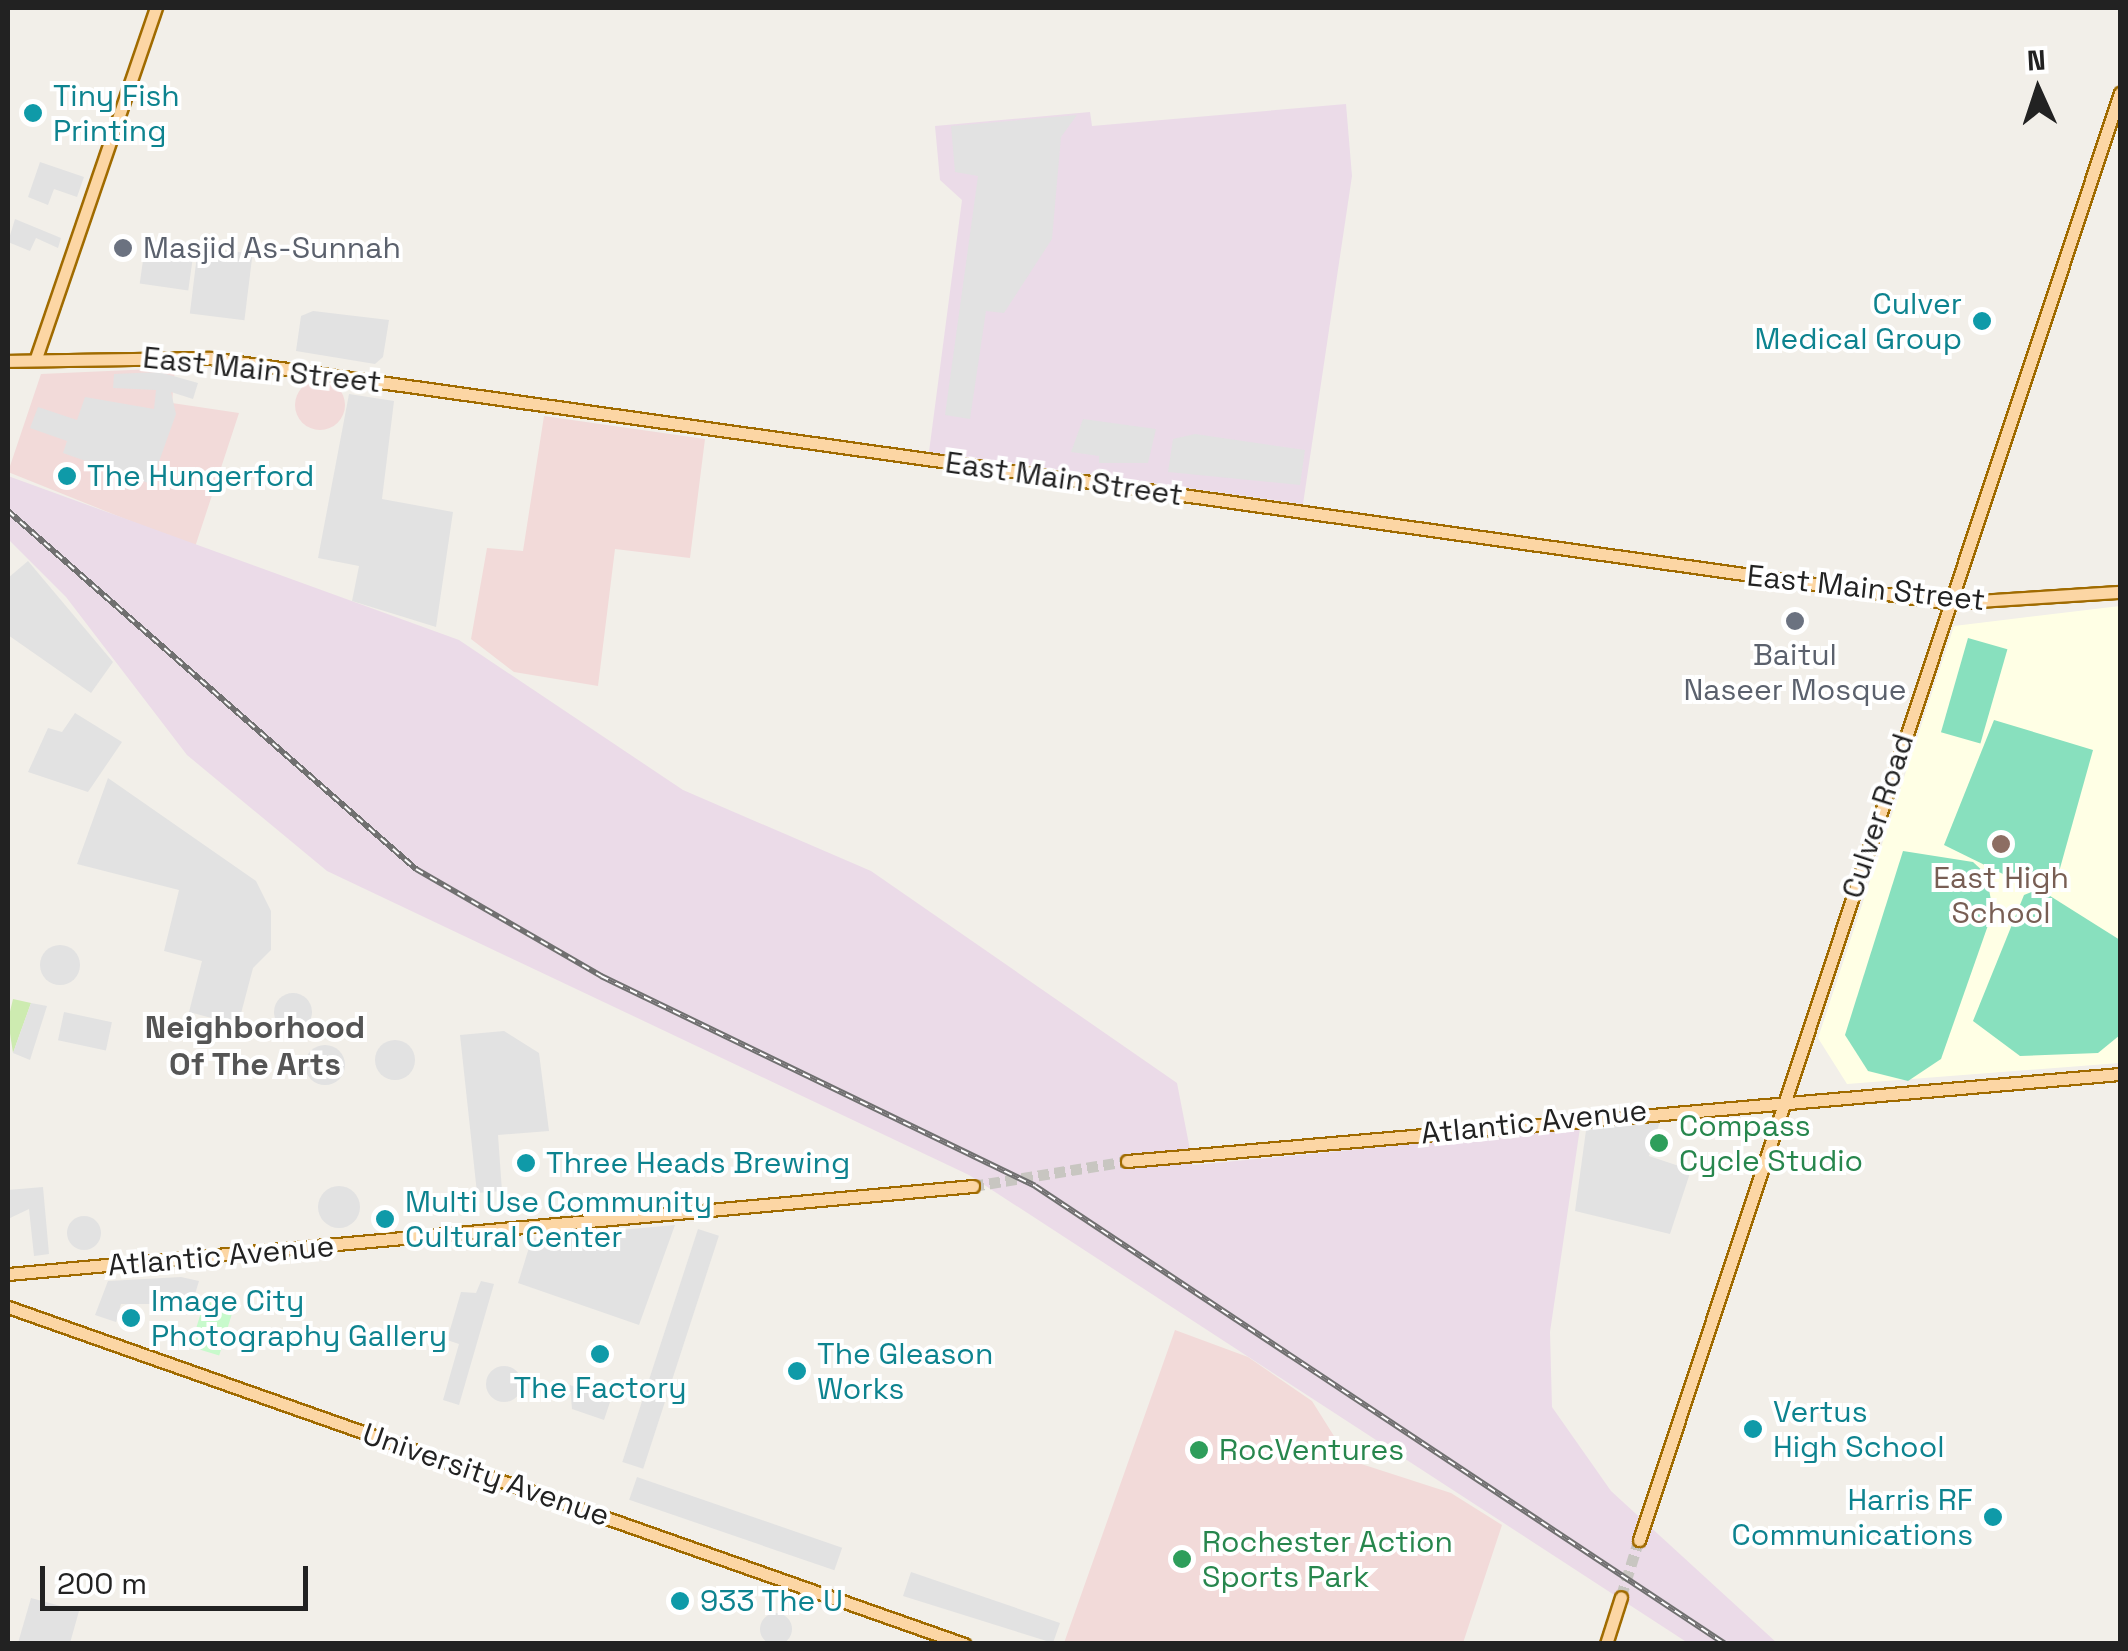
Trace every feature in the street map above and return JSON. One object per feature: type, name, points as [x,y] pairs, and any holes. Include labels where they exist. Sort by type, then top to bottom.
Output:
[{"type":"main road","points":[[36,358],[156,8]]},
{"type":"main road","name":"Culver Road","points":[[1638,1540],[2120,93]]},
{"type":"main road","name":"East Main Street","points":[[8,361],[208,358],[1949,603],[2120,592]]},
{"type":"main road","name":"Atlantic Avenue","points":[[1127,1162],[1784,1100],[2120,1074]]},
{"type":"main road","name":"Atlantic Avenue","points":[[8,1274],[973,1186]]},
{"type":"main road","name":"University Avenue","points":[[8,1307],[964,1644]]},
{"type":"main road","points":[[1606,1644],[1621,1597]]},
{"type":"shaded area","points":[[1346,104],[1352,176],[1303,504],[929,452],[962,200],[940,180],[935,126],[1090,112],[1092,126]]},
{"type":"shaded area","points":[[1077,115],[1061,137],[1052,239],[1004,313],[986,311],[970,419],[945,415],[978,176],[955,172],[951,126]]},
{"type":"shaded area","points":[[40,162],[84,177],[77,197],[54,189],[48,205],[28,197]]},
{"type":"shaded area","points":[[15,219],[61,238],[58,248],[36,238],[30,251],[8,242]]},
{"type":"shaded area","points":[[146,239],[195,246],[188,290],[140,284]]},
{"type":"shaded area","points":[[198,247],[253,254],[244,320],[190,314]]},
{"type":"shaded area","points":[[313,311],[389,320],[383,357],[375,364],[296,351],[301,316]]},
{"type":"shaded area","points":[[175,368],[172,403],[239,413],[195,547],[8,472],[41,374]]},
{"type":"shaded area","points":[[159,372],[198,383],[193,399],[171,392],[176,414],[151,484],[63,453],[67,441],[30,428],[38,407],[77,420],[85,397],[154,409],[156,390],[113,388],[114,374]]},
{"type":"shaded area","points":[[320,380],[338,387],[345,405],[338,423],[320,430],[302,423],[295,405],[302,387]]},
{"type":"shaded area","points":[[349,394],[394,401],[382,499],[453,512],[436,627],[352,601],[359,566],[318,558]]},
{"type":"shaded area","points":[[544,416],[705,439],[690,558],[615,549],[598,686],[514,672],[471,639],[487,548],[523,551]]},
{"type":"shaded area","points":[[1083,419],[1156,429],[1148,463],[1099,463],[1099,456],[1071,452]]},
{"type":"shaded area","points":[[1195,434],[1305,450],[1300,485],[1168,472],[1173,439]]},
{"type":"shaded area","points":[[8,476],[459,640],[683,790],[871,871],[1177,1083],[1193,1165],[1580,1128],[1550,1332],[1552,1407],[1611,1491],[1777,1643],[1688,1643],[969,1175],[327,871],[187,755],[66,597],[8,539]]},
{"type":"shaded area","points":[[28,561],[113,662],[91,693],[8,635],[8,578]]},
{"type":"shaded area","name":"East High School","points":[[2120,606],[2120,1063],[1847,1084],[1818,1038],[1954,626]]},
{"type":"shaded area","points":[[75,713],[122,742],[88,792],[28,772],[48,728],[62,732]]},
{"type":"shaded area","points":[[108,778],[256,881],[271,911],[271,950],[253,968],[238,1025],[189,1012],[202,961],[164,951],[179,890],[77,864]]},
{"type":"shaded area","points":[[60,945],[74,951],[80,965],[74,979],[60,985],[46,979],[40,965],[46,951]]},
{"type":"shaded area","points":[[293,993],[306,999],[312,1012],[306,1025],[293,1031],[280,1025],[274,1012],[280,999]]},
{"type":"shaded area","points":[[31,1003],[47,1006],[30,1060],[13,1053]]},
{"type":"shaded area","points":[[64,1012],[112,1022],[106,1051],[58,1040]]},
{"type":"shaded area","points":[[504,1031],[539,1053],[549,1131],[498,1135],[502,1191],[477,1193],[460,1035]]},
{"type":"shaded area","points":[[395,1040],[409,1046],[415,1060],[409,1074],[395,1080],[381,1074],[375,1060],[381,1046]]},
{"type":"shaded area","points":[[325,1045],[339,1051],[345,1065],[339,1079],[325,1085],[311,1079],[305,1065],[311,1051]]},
{"type":"shaded area","points":[[1662,1115],[1649,1156],[1691,1170],[1670,1234],[1575,1211],[1587,1123]]},
{"type":"shaded area","points":[[339,1186],[354,1192],[360,1207],[354,1222],[339,1228],[324,1222],[318,1207],[324,1192]]},
{"type":"shaded area","points":[[43,1187],[49,1254],[34,1256],[29,1209],[8,1219],[8,1190]]},
{"type":"shaded area","points":[[84,1216],[96,1221],[101,1233],[96,1245],[84,1250],[72,1245],[67,1233],[72,1221]]},
{"type":"shaded area","points":[[675,1225],[639,1325],[518,1283],[532,1238]]},
{"type":"shaded area","points":[[698,1229],[719,1236],[643,1469],[622,1462]]},
{"type":"shaded area","points":[[181,1277],[199,1281],[192,1304],[121,1304],[116,1322],[95,1315],[108,1281]]},
{"type":"shaded area","points":[[481,1281],[494,1284],[459,1405],[443,1400],[459,1344],[447,1340],[461,1292],[476,1293]]},
{"type":"shaded area","points":[[1175,1330],[1248,1357],[1312,1401],[1349,1460],[1451,1493],[1502,1525],[1463,1643],[1064,1643]]},
{"type":"shaded area","points":[[504,1366],[517,1371],[522,1384],[517,1397],[504,1402],[491,1397],[486,1384],[491,1371]]},
{"type":"shaded area","points":[[570,1385],[611,1399],[604,1420],[572,1409]]},
{"type":"shaded area","points":[[637,1477],[842,1548],[834,1570],[629,1500]]},
{"type":"shaded area","points":[[911,1572],[1060,1623],[1053,1643],[903,1596]]},
{"type":"shaded area","points":[[31,1598],[79,1611],[70,1643],[18,1643]]},
{"type":"shaded area","points":[[776,1613],[787,1618],[792,1629],[787,1640],[776,1645],[765,1640],[760,1629],[765,1618]]},
{"type":"green space","points":[[1968,638],[2007,649],[1980,744],[1941,732]]},
{"type":"green space","points":[[1994,720],[2093,750],[2057,879],[2005,875],[1944,845]]},
{"type":"green space","points":[[1903,851],[1973,862],[1986,874],[1993,911],[1941,1059],[1908,1081],[1868,1071],[1845,1035]]},
{"type":"green space","points":[[2039,889],[2120,940],[2120,1035],[2098,1053],[2020,1056],[1973,1021],[2024,895]]},
{"type":"green space","points":[[13,999],[31,1003],[13,1053],[8,1020]]},
{"type":"green space","points":[[206,1296],[235,1305],[219,1355],[191,1347]]},
{"type":"tunnel","points":[[973,1186],[1127,1161]]},
{"type":"tunnel","points":[[1621,1597],[1639,1540]]},
{"type":"railway","points":[[8,511],[416,869],[601,976],[1035,1186],[1725,1644]]},
{"type":"place","name":"Tiny Fish Printing","points":[[33,113]]},
{"type":"place","name":"Masjid As-Sunnah","points":[[123,248]]},
{"type":"place","name":"Culver Medical Group","points":[[1982,321]]},
{"type":"place","name":"The Hungerford","points":[[67,476]]},
{"type":"place","name":"Baitul Naseer Mosque","points":[[1795,621]]},
{"type":"place","name":"East High School","points":[[2001,844]]},
{"type":"place","name":"Compass Cycle Studio","points":[[1659,1143]]},
{"type":"place","name":"Three Heads Brewing","points":[[526,1163]]},
{"type":"place","name":"Multi Use Community Cultural Center","points":[[385,1219]]},
{"type":"place","name":"Image City Photography Gallery","points":[[131,1318]]},
{"type":"place","name":"The Factory","points":[[600,1354]]},
{"type":"place","name":"The Gleason Works","points":[[797,1371]]},
{"type":"place","name":"Vertus High School","points":[[1753,1429]]},
{"type":"place","name":"RocVentures","points":[[1199,1450]]},
{"type":"place","name":"Harris RF Communications","points":[[1993,1517]]},
{"type":"place","name":"Rochester Action Sports Park","points":[[1182,1559]]},
{"type":"place","name":"933 The U","points":[[680,1601]]},
{"type":"district","name":"Neighborhood Of The Arts","points":[[255,1046]]}]
